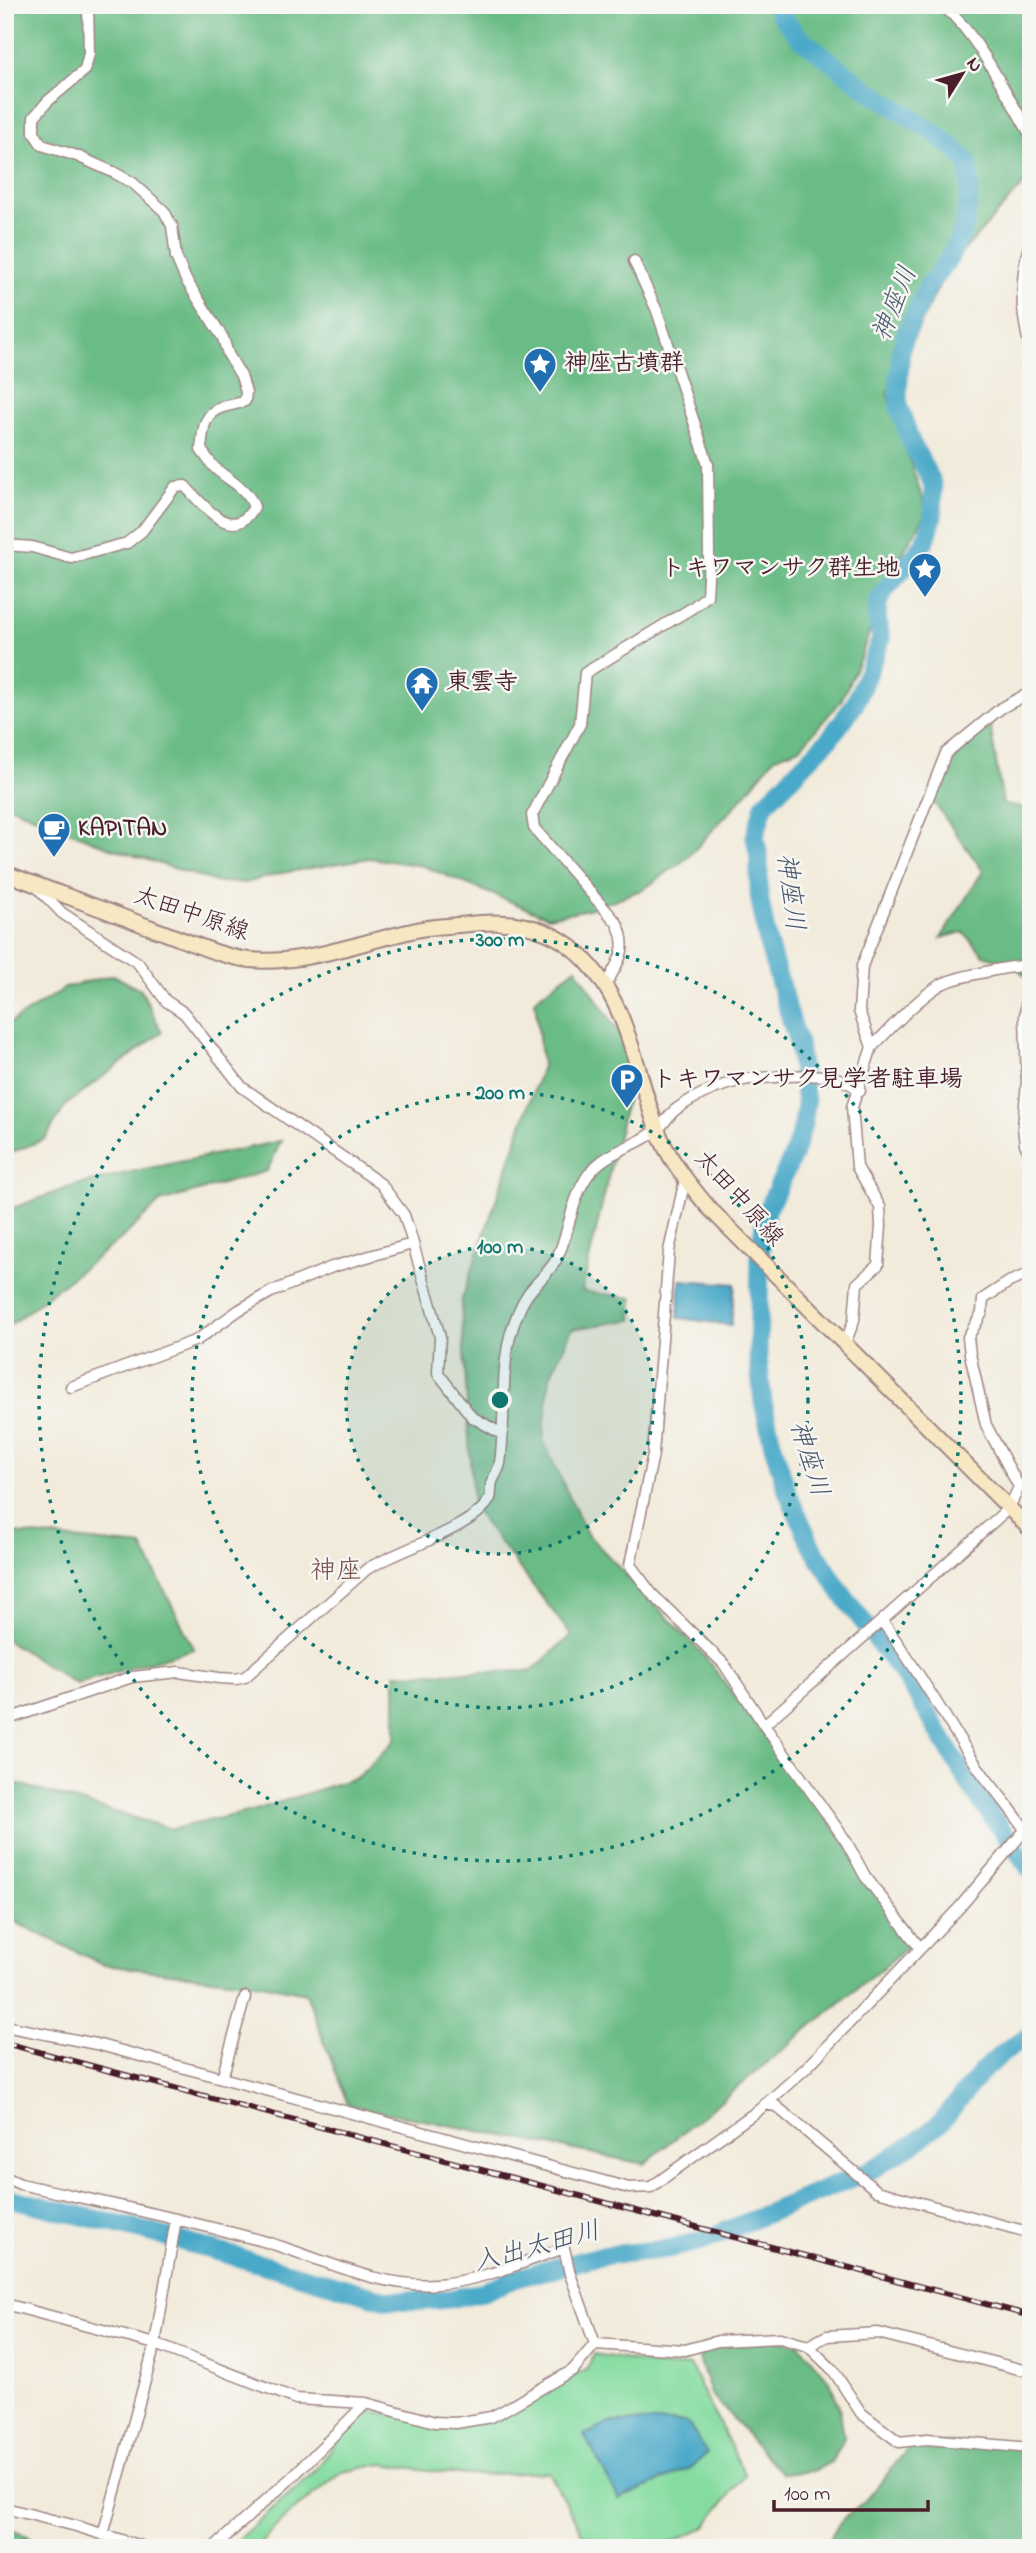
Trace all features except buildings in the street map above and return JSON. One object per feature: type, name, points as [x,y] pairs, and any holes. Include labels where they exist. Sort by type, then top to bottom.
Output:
[{"type":"main road","name":"太田中原線","points":[[5,873],[230,956],[249,960],[302,957],[442,926],[488,921],[528,926],[557,937],[577,952],[606,986],[626,1026],[657,1130],[685,1180],[709,1208],[1031,1530]]},
{"type":"street","points":[[5,545],[32,547],[71,558],[127,543],[142,531],[175,487],[185,486],[209,512],[227,522],[239,523],[249,517],[254,508],[243,488],[215,468],[201,450],[204,424],[209,414],[220,407],[242,403],[245,401],[246,392],[223,338],[186,280],[176,257],[172,226],[164,211],[123,177],[77,156],[42,145],[34,132],[34,117],[48,101],[85,70],[89,53],[88,5]]},
{"type":"street","points":[[941,5],[956,18],[980,51],[1031,136]]},
{"type":"street","points":[[1031,239],[1022,300],[1031,351]]},
{"type":"street","points":[[606,986],[624,951],[623,936],[618,923],[534,828],[533,815],[580,724],[585,673],[692,608],[707,596],[709,558],[708,464],[657,311],[634,261]]},
{"type":"street","points":[[872,1047],[859,1012],[862,966],[946,754],[1001,708],[1031,692]]},
{"type":"street","points":[[35,884],[62,912],[138,963],[166,1000],[184,1013],[242,1087],[381,1184],[404,1215],[440,1337],[438,1373],[472,1417],[502,1434]]},
{"type":"street","points":[[1031,953],[1025,1017],[1027,1082],[1023,1127],[1025,1144],[1031,1157]]},
{"type":"street","points":[[845,1344],[854,1320],[858,1284],[877,1265],[881,1226],[880,1207],[857,1167],[852,1107],[860,1091],[872,1047],[892,1026],[942,984],[1004,967],[1030,964]]},
{"type":"street","points":[[5,1720],[132,1677],[179,1672],[228,1679],[245,1676],[367,1569],[386,1557],[459,1525],[481,1508],[490,1497],[491,1484],[500,1466],[503,1396],[510,1338],[518,1312],[527,1295],[556,1260],[581,1186],[593,1167],[604,1157],[657,1130],[673,1111],[707,1093],[749,1079],[835,1077],[851,1083],[860,1091]]},
{"type":"street","points":[[685,1180],[669,1251],[653,1454],[630,1565],[652,1594],[724,1664],[846,1841],[865,1876],[920,1948]]},
{"type":"street","points":[[71,1387],[197,1339],[271,1292],[332,1268],[412,1244]]},
{"type":"street","points":[[764,1725],[1009,1508],[1019,1487],[986,1425],[968,1337],[982,1313],[983,1299],[1031,1273]]},
{"type":"street","points":[[882,1620],[915,1666],[978,1767],[1028,1826],[1031,1840]]},
{"type":"street","points":[[5,2026],[96,2044],[629,2188],[651,2187],[765,2104],[806,2068],[959,1908],[1028,1826]]},
{"type":"street","points":[[222,2078],[245,1997]]},
{"type":"street","points":[[765,2104],[776,2106],[877,2191],[1031,2233]]},
{"type":"street","points":[[5,2177],[20,2184],[265,2242],[344,2268],[407,2284],[438,2284],[487,2275],[564,2248],[570,2274],[595,2344]]},
{"type":"street","points":[[103,2535],[155,2344],[176,2219]]},
{"type":"street","points":[[5,2304],[155,2344],[296,2399],[366,2403],[435,2422],[456,2423],[491,2417],[573,2370],[595,2344]]},
{"type":"street","points":[[808,2346],[827,2336],[878,2333],[1031,2372]]},
{"type":"street","points":[[595,2344],[685,2350],[718,2341],[780,2338],[808,2346],[833,2370],[861,2413],[898,2442],[927,2440],[1031,2448]]},
{"type":"street","points":[[213,2548],[292,2477],[366,2403]]},
{"type":"street","points":[[5,2508],[147,2548]]},
{"type":"green space","points":[[5,5],[941,5],[949,10],[955,5],[1031,5],[1031,176],[947,269],[887,393],[927,512],[890,574],[861,656],[841,701],[800,748],[775,757],[743,797],[687,858],[644,889],[589,909],[548,917],[423,866],[370,858],[282,873],[245,883],[216,882],[105,846],[5,804]]},
{"type":"green space","points":[[989,718],[1003,804],[1031,809],[1031,982],[1015,966],[984,955],[963,932],[941,938],[983,871],[933,801],[946,753]]},
{"type":"green space","points":[[576,968],[636,1058],[582,1291],[633,1298],[632,1320],[572,1329],[550,1377],[543,1441],[587,1534],[701,1652],[848,1845],[910,1945],[644,2164],[348,2105],[306,1993],[261,1984],[104,1965],[5,1917],[5,1780],[172,1829],[252,1811],[358,1777],[395,1740],[395,1674],[532,1671],[571,1635],[473,1508],[461,1302],[542,1066],[535,999]]},
{"type":"green space","points":[[113,975],[141,990],[162,1032],[66,1105],[45,1139],[5,1155],[5,1026],[67,987]]},
{"type":"green space","points":[[281,1141],[267,1171],[160,1202],[123,1237],[5,1329],[5,1211],[73,1186]]},
{"type":"green space","points":[[5,1534],[142,1546],[194,1649],[76,1684],[5,1639]]},
{"type":"green space","points":[[750,2335],[799,2344],[830,2381],[840,2410],[844,2438],[831,2462],[813,2471],[782,2474],[711,2394],[699,2358],[705,2344]]},
{"type":"green space","points":[[594,2354],[667,2367],[690,2365],[745,2475],[705,2527],[657,2548],[590,2548],[549,2472],[467,2475],[382,2464],[342,2472],[281,2521],[256,2548],[228,2548],[314,2472],[361,2410],[456,2423],[501,2412],[586,2370]]},
{"type":"green space","points":[[914,2441],[1031,2448],[1031,2548],[825,2548],[840,2522],[869,2497]]},
{"type":"green space","points":[[5,2528],[28,2536],[39,2548],[5,2548]]},
{"type":"water","points":[[680,1280],[735,1284],[731,1325],[678,1318]]},
{"type":"water","points":[[613,2422],[687,2422],[707,2453],[691,2468],[619,2499],[584,2435]]},
{"type":"waterway","name":"神座川","points":[[776,5],[779,13],[799,37],[864,87],[939,136],[959,153],[968,163],[970,188],[964,228],[949,259],[928,286],[901,349],[899,407],[911,442],[933,488],[933,517],[927,537],[921,548],[885,590],[878,603],[877,617],[881,639],[855,704],[830,738],[764,805],[755,837],[759,857],[759,895],[768,944],[798,1043],[806,1103],[803,1125],[793,1156],[765,1214],[760,1256],[758,1356],[763,1402],[787,1491],[811,1545],[840,1591],[910,1684],[973,1790],[1031,1870]]},
{"type":"waterway","name":"入出太田川","points":[[5,2197],[156,2234],[387,2300],[449,2299],[483,2292],[517,2278],[599,2256],[667,2249],[702,2241],[871,2170],[915,2143],[942,2121],[983,2070],[1012,2046],[1031,2035]]},
{"type":"railway","points":[[5,2043],[1031,2316]]},
{"type":"place","name":"神座古墳群","points":[[540,394]]},
{"type":"place","name":"トキワマンサク群生地","points":[[925,599]]},
{"type":"place","name":"東雲寺","points":[[422,713]]},
{"type":"place","name":"KAPITAN","points":[[54,859]]},
{"type":"place","name":"トキワマンサク見学者駐車場","points":[[627,1110]]},
{"type":"district","name":"神座","points":[[336,1572]]}]
